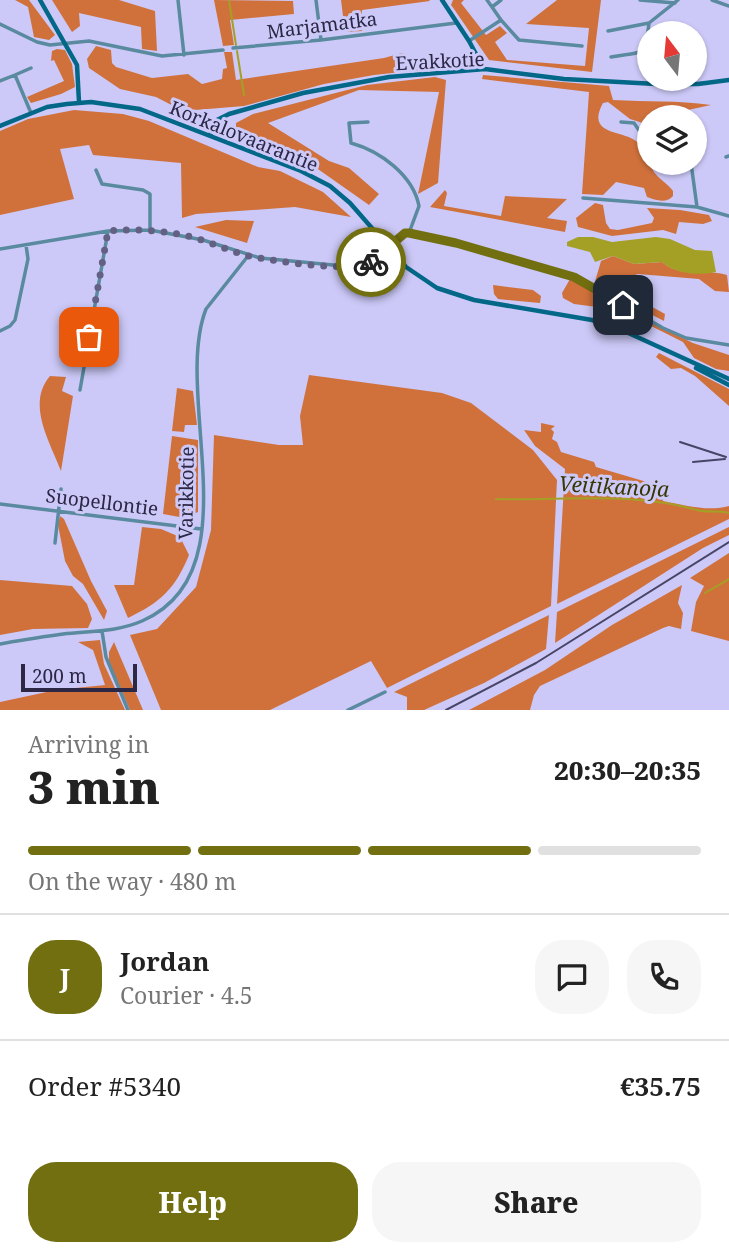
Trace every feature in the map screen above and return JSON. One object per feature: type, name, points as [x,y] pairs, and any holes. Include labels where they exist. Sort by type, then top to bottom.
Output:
[{"type":"street","points":[[40,0],[77,65],[79,103]]},
{"type":"street","points":[[178,0],[184,55]]},
{"type":"street","points":[[316,0],[321,40]]},
{"type":"street","points":[[442,0],[485,69]]},
{"type":"street","points":[[487,0],[519,40],[582,46]]},
{"type":"street","points":[[492,8],[501,0]]},
{"type":"street","points":[[639,0],[677,2]]},
{"type":"street","points":[[712,0],[729,6]]},
{"type":"street","points":[[652,21],[677,2]]},
{"type":"street","points":[[469,41],[501,20]]},
{"type":"street","name":"Marjamatka","points":[[233,48],[456,23]]},
{"type":"street","points":[[0,24],[41,44],[89,41],[155,55],[184,55],[223,50]]},
{"type":"street","points":[[608,31],[637,25]]},
{"type":"street","points":[[611,58],[637,52]]},
{"type":"street","points":[[0,81],[31,68]]},
{"type":"street","name":"Evakkotie","points":[[210,135],[217,120],[229,114],[303,93],[389,77],[485,69],[564,79],[656,84],[698,84],[729,80]]},
{"type":"street","points":[[15,75],[31,113]]},
{"type":"street","name":"Korkalovaarantie","points":[[0,126],[47,107],[79,103],[140,109],[301,171],[330,186],[359,212],[406,267],[437,288],[474,300],[592,320],[624,331],[729,379]]},
{"type":"street","points":[[368,122],[349,123],[351,144],[376,153],[411,184],[419,206],[409,233]]},
{"type":"street","points":[[621,122],[634,123],[637,127]]},
{"type":"street","points":[[96,170],[102,184],[143,190],[150,194],[150,230]]},
{"type":"street","points":[[693,175],[697,207]]},
{"type":"street","points":[[583,198],[697,207],[729,216]]},
{"type":"street","points":[[0,249],[108,231],[150,230],[203,240],[248,256],[354,267],[366,264],[409,233],[456,243],[563,273],[686,338],[729,345]]},
{"type":"street","points":[[80,390],[108,231]]},
{"type":"street","points":[[0,331],[15,320],[29,259],[26,244]]},
{"type":"street","name":"Varikkotie","points":[[0,643],[102,631],[143,621],[173,599],[199,552],[203,460],[197,365],[202,319],[206,309],[248,256]]},
{"type":"street","name":"Korkalovaarantie","points":[[681,358],[729,385]]},
{"type":"street","points":[[55,543],[61,489]]},
{"type":"street","name":"Suopellontie","points":[[0,504],[201,529]]},
{"type":"street","points":[[102,631],[106,657],[128,710]]},
{"type":"street","points":[[348,710],[385,692]]},
{"type":"shaded area","points":[[15,0],[29,0],[55,35],[49,40],[34,37],[28,7]]},
{"type":"shaded area","points":[[52,0],[119,0],[155,11],[157,51],[142,49],[141,27],[79,13],[80,26],[72,32]]},
{"type":"shaded area","points":[[214,0],[293,1],[294,14],[230,20],[234,45],[223,46]]},
{"type":"shaded area","points":[[341,0],[430,1],[362,10],[362,31],[345,32]]},
{"type":"shaded area","points":[[453,0],[464,0],[461,3],[486,35],[500,26],[507,33],[495,42],[507,60],[585,66],[589,28],[526,24],[557,0],[601,0],[592,72],[489,60],[451,5]]},
{"type":"shaded area","points":[[96,46],[111,50],[112,63],[116,67],[152,78],[188,74],[202,84],[222,79],[223,69],[227,68],[224,52],[232,52],[236,80],[402,53],[410,58],[435,58],[438,68],[324,84],[244,106],[183,111],[156,97],[120,89],[89,68],[87,59]]},
{"type":"shaded area","points":[[65,50],[72,64],[75,87],[31,103],[27,97],[64,81],[54,60],[51,61],[52,51]]},
{"type":"shaded area","points":[[483,75],[609,86],[613,100],[711,105],[637,105],[637,121],[608,102],[603,103],[599,122],[603,127],[637,142],[637,175],[657,175],[673,191],[673,196],[664,201],[657,200],[647,197],[644,188],[616,182],[603,195],[582,194],[589,92],[482,79]]},
{"type":"shaded area","points":[[435,77],[446,80],[438,183],[418,194],[439,92],[359,90],[268,123],[329,161],[349,168],[379,194],[369,205],[315,167],[248,140],[236,131],[236,123],[253,114],[367,85]]},
{"type":"shaded area","points":[[74,110],[123,114],[149,121],[258,167],[280,171],[323,192],[351,217],[295,207],[196,214],[182,218],[181,163],[93,155],[89,145],[60,149],[74,199],[0,215],[0,131],[28,119]]},
{"type":"shaded area","points":[[445,190],[447,193],[444,206],[501,216],[505,196],[567,199],[547,218],[567,221],[565,232],[430,207]]},
{"type":"shaded area","points":[[595,203],[603,205],[606,223],[610,229],[618,230],[652,223],[654,218],[647,208],[709,215],[712,221],[703,224],[679,222],[676,234],[663,230],[612,236],[578,227],[576,218]]},
{"type":"shaded area","points":[[226,220],[254,221],[247,243],[195,227]]},
{"type":"shaded area","points":[[578,237],[593,237],[612,242],[656,237],[670,239],[695,250],[712,251],[716,272],[688,273],[662,262],[634,264],[613,256],[595,262],[590,252],[567,246],[567,242]]},
{"type":"shaded area","points":[[613,256],[634,264],[662,262],[685,272],[727,275],[729,292],[715,291],[699,279],[638,274],[630,277],[625,282],[625,292],[665,314],[664,321],[594,285],[601,261]]},
{"type":"shaded area","points":[[570,279],[616,304],[620,310],[574,304],[563,298],[562,293]]},
{"type":"shaded area","points":[[493,285],[533,290],[541,296],[540,303],[498,299]]},
{"type":"shaded area","points":[[637,316],[693,343],[729,355],[729,371],[716,369],[694,358],[683,342],[639,320]]},
{"type":"shaded area","points":[[659,353],[729,389],[729,406],[695,376],[681,368],[671,369],[656,357]]},
{"type":"shaded area","points":[[309,375],[442,393],[471,403],[533,450],[557,480],[551,606],[387,688],[371,661],[270,710],[161,710],[130,635],[157,629],[196,587],[211,530],[214,435],[279,445],[303,445],[300,416]]},
{"type":"shaded area","points":[[50,376],[66,377],[62,391],[73,396],[61,471],[46,436],[40,411],[43,387]]},
{"type":"shaded area","points":[[177,388],[193,391],[197,425],[185,425],[184,432],[172,431]]},
{"type":"shaded area","points":[[541,423],[555,426],[551,429],[554,432],[552,439],[557,442],[561,452],[594,462],[596,467],[657,485],[663,501],[705,508],[729,506],[729,519],[557,604],[565,469],[535,446],[524,430],[541,432]]},
{"type":"shaded area","points":[[172,436],[198,440],[198,512],[185,518],[163,514]]},
{"type":"shaded area","points":[[60,516],[64,519],[107,611],[104,620],[83,584],[73,576],[65,561],[58,525]]},
{"type":"shaded area","points":[[142,527],[161,529],[180,537],[189,555],[166,593],[128,618],[114,585],[134,585]]},
{"type":"shaded area","points":[[729,527],[729,535],[703,548],[555,643],[557,612]]},
{"type":"shaded area","points":[[729,553],[729,641],[691,631],[696,602],[704,586],[690,578]]},
{"type":"shaded area","points":[[0,580],[72,586],[87,604],[92,619],[88,628],[33,629],[0,635]]},
{"type":"shaded area","points":[[682,585],[678,603],[683,613],[681,629],[669,626],[663,628],[540,686],[530,710],[469,710],[545,670],[612,625]]},
{"type":"shaded area","points":[[549,615],[546,649],[484,683],[424,710],[407,710],[407,697],[394,692]]},
{"type":"shaded area","points":[[100,640],[104,664],[125,710],[0,710],[0,702],[56,690],[105,685],[93,650],[78,642]]},
{"type":"shaded area","points":[[114,642],[143,710],[130,710],[109,662],[109,652]]},
{"type":"waterway","points":[[229,0],[236,45]]},
{"type":"waterway","points":[[237,51],[244,95]]},
{"type":"waterway","name":"Veitikanoja","points":[[496,499],[623,499],[729,513]]},
{"type":"waterway","points":[[705,593],[729,579]]},
{"type":"railway","points":[[680,442],[726,457]]},
{"type":"railway","points":[[693,462],[725,459]]},
{"type":"railway","points":[[446,710],[536,663],[729,542]]},
{"type":"way so far","points":[[89,337],[108,231],[127,229],[179,234],[248,256],[285,261],[354,267],[371,262]]},
{"type":"route","points":[[371,262],[405,233],[409,233],[456,243],[574,277],[623,305]]}]
